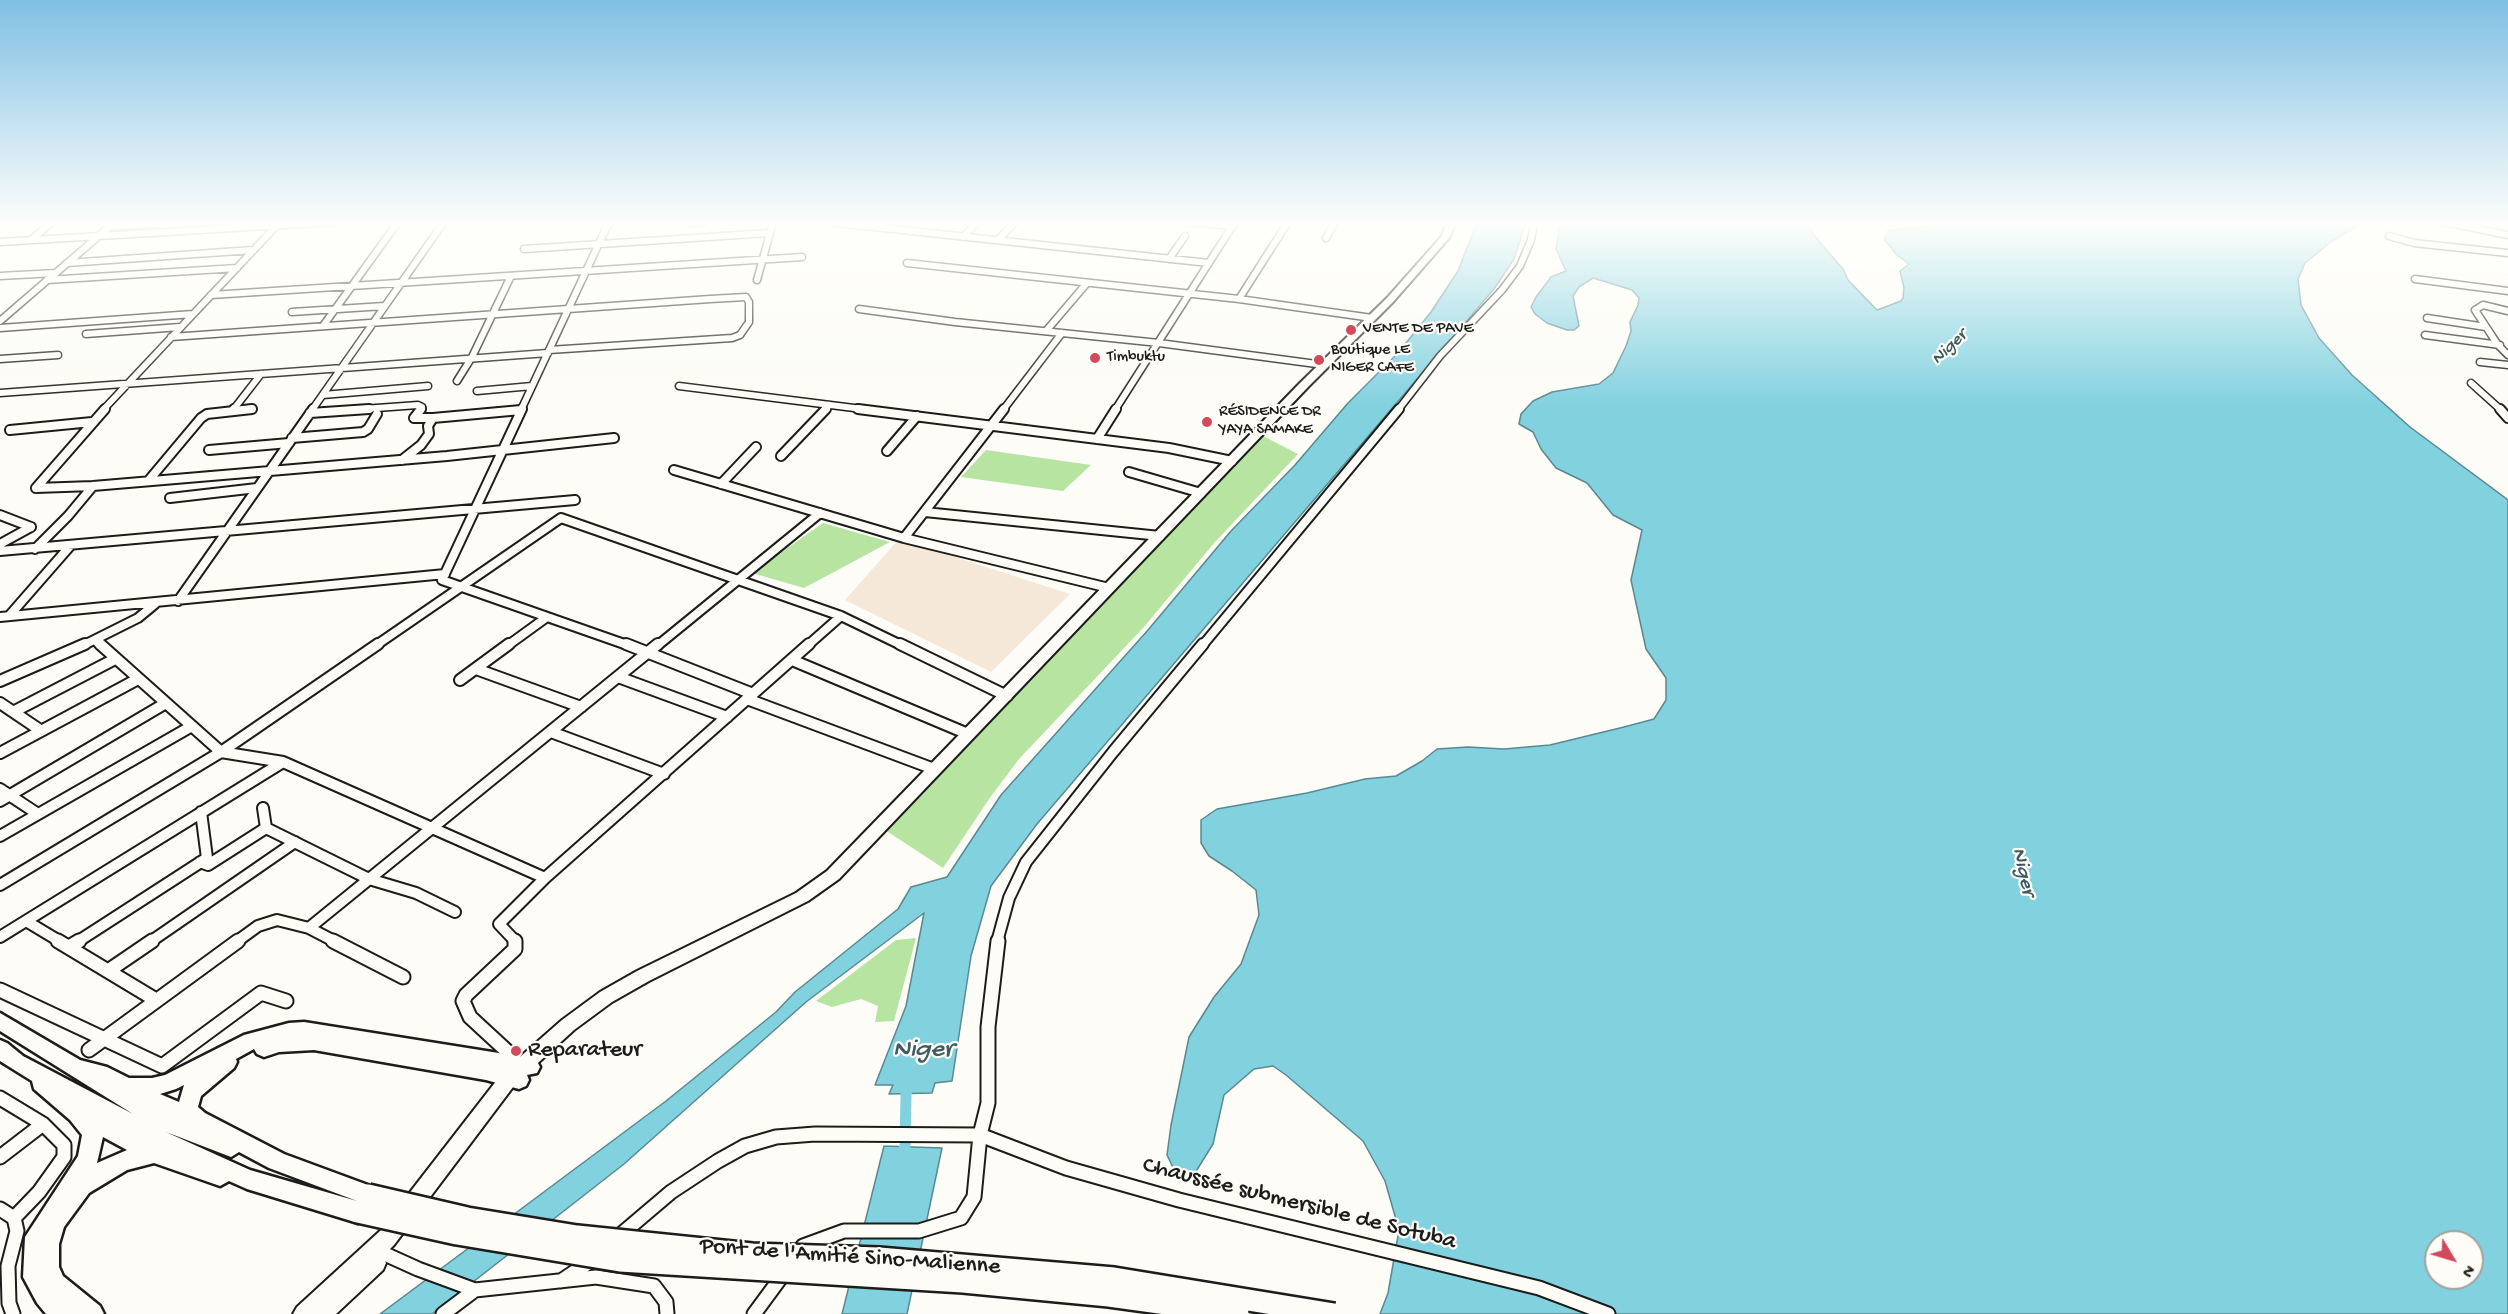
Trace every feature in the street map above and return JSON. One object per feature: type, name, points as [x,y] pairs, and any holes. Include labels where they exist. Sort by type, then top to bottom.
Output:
[{"type":"main road","points":[[320,1314],[381,1252],[519,1071],[611,1002],[681,957],[774,912],[833,875],[1404,283]]},
{"type":"main road","points":[[0,1021],[121,1097],[168,1123],[277,1161]]},
{"type":"main road","points":[[130,1087],[152,1087],[169,1083],[251,1041],[289,1030],[304,1030],[379,1041],[519,1071]]},
{"type":"main road","points":[[198,1120],[187,1110],[192,1091],[201,1082],[217,1068],[235,1058],[279,1043],[314,1041],[486,1071],[519,1071]]},
{"type":"main road","points":[[8,1055],[77,1113],[93,1133],[88,1159],[53,1208],[36,1237],[35,1277],[45,1295],[61,1314]]},
{"type":"main road","points":[[8,1055],[160,1140],[247,1179]]},
{"type":"main road","points":[[75,1068],[98,1073],[130,1087],[363,1204]]},
{"type":"main road","points":[[77,1113],[154,1153],[218,1176],[247,1179],[363,1204]]},
{"type":"main road","points":[[92,1314],[55,1284],[48,1267],[48,1244],[54,1222],[81,1186],[123,1161],[154,1153]]},
{"type":"main road","name":"Pont de l'Amitié Sino-Malienne","points":[[363,1204],[457,1234],[620,1261],[963,1282],[1108,1296],[1238,1314]]},
{"type":"main road","name":"Pont de l'Amitié Sino-Malienne","points":[[363,1204],[578,1236],[752,1254],[879,1258],[1114,1278],[1334,1314]]},
{"type":"main road","points":[[304,1314],[381,1252]]},
{"type":"street","points":[[0,321],[43,283]]},
{"type":"street","points":[[222,283],[127,383],[36,488],[93,486],[402,460],[614,438]]},
{"type":"street","points":[[323,326],[354,283]]},
{"type":"street","points":[[211,295],[410,283]]},
{"type":"street","points":[[457,381],[472,357],[508,283]]},
{"type":"street","points":[[580,283],[442,580],[648,652],[750,697],[934,769]]},
{"type":"street","points":[[1046,331],[1087,283]]},
{"type":"street","points":[[1090,283],[1239,299],[1372,318]]},
{"type":"street","points":[[1097,439],[1197,283]]},
{"type":"street","points":[[1239,299],[1249,283]]},
{"type":"street","points":[[754,1314],[803,1246],[844,1231],[919,1231],[961,1218],[974,1197],[980,1135],[988,1103],[988,1027],[998,936],[1009,898],[1026,862],[1113,752],[1372,443],[1440,356],[1507,283]]},
{"type":"street","points":[[2448,283],[2508,291]]},
{"type":"street","points":[[178,602],[401,284]]},
{"type":"street","points":[[0,393],[732,338],[740,336],[749,322],[749,302],[746,297],[171,337]]},
{"type":"street","points":[[2508,311],[2483,305],[2475,310],[2498,345],[2508,355]]},
{"type":"street","points":[[292,312],[384,306]]},
{"type":"street","points":[[859,309],[1324,364]]},
{"type":"street","points":[[0,312],[11,311]]},
{"type":"street","points":[[0,328],[193,314]]},
{"type":"street","points":[[2427,318],[2486,327]]},
{"type":"street","points":[[98,321],[86,334],[180,327]]},
{"type":"street","points":[[904,538],[1062,333]]},
{"type":"street","points":[[2425,335],[2508,347]]},
{"type":"street","points":[[0,359],[58,355]]},
{"type":"street","points":[[2480,362],[2508,365]]},
{"type":"street","points":[[232,411],[261,374]]},
{"type":"street","points":[[2471,383],[2496,404],[2508,418]]},
{"type":"street","points":[[323,395],[428,386]]},
{"type":"street","points":[[477,391],[532,386]]},
{"type":"street","points":[[679,386],[1169,448],[1232,461]]},
{"type":"street","points":[[2496,404],[2508,405]]},
{"type":"street","points":[[310,413],[418,405],[422,407],[414,418],[433,418],[521,410]]},
{"type":"street","points":[[781,456],[829,405]]},
{"type":"street","points":[[149,480],[201,418],[207,414],[252,409]]},
{"type":"street","points":[[209,450],[363,432],[368,429],[377,414]]},
{"type":"street","points":[[887,452],[917,416]]},
{"type":"street","points":[[402,460],[425,439],[433,418]]},
{"type":"street","points":[[10,430],[92,422]]},
{"type":"street","points":[[721,484],[756,447]]},
{"type":"street","points":[[674,470],[904,538],[1109,588]]},
{"type":"street","points":[[1129,472],[1201,493]]},
{"type":"street","points":[[35,549],[68,516],[93,486]]},
{"type":"street","points":[[170,498],[257,488]]},
{"type":"street","points":[[0,551],[575,500]]},
{"type":"street","points":[[925,512],[1160,536]]},
{"type":"street","points":[[309,928],[820,513]]},
{"type":"street","points":[[0,515],[31,527],[0,544]]},
{"type":"street","points":[[0,885],[221,752],[561,518],[841,616],[1007,696]]},
{"type":"street","points":[[5,617],[71,545]]},
{"type":"street","points":[[5,617],[178,602],[445,574]]},
{"type":"street","points":[[0,681],[94,640],[138,618],[155,604]]},
{"type":"street","points":[[519,1071],[509,1053],[470,1017],[463,1001],[466,995],[515,949],[516,942],[499,924],[545,878],[841,616]]},
{"type":"street","points":[[460,680],[547,617]]},
{"type":"street","points":[[94,640],[221,752],[283,762],[545,878]]},
{"type":"street","points":[[13,712],[115,659]]},
{"type":"street","points":[[792,660],[968,735]]},
{"type":"street","points":[[476,669],[582,707]]},
{"type":"street","points":[[618,677],[727,717]]},
{"type":"street","points":[[0,753],[138,679]]},
{"type":"street","points":[[3,795],[166,703]]},
{"type":"street","points":[[0,704],[40,730]]},
{"type":"street","points":[[0,836],[192,726]]},
{"type":"street","points":[[551,732],[664,774]]},
{"type":"street","points":[[0,937],[283,762]]},
{"type":"street","points":[[3,795],[38,814]]},
{"type":"street","points":[[263,808],[266,828]]},
{"type":"street","points":[[69,947],[207,858],[201,812]]},
{"type":"street","points":[[200,862],[208,866],[266,828]]},
{"type":"street","points":[[266,828],[369,879],[416,893],[455,912]]},
{"type":"street","points":[[108,971],[295,842]]},
{"type":"street","points":[[89,1050],[258,926],[277,920],[309,928],[403,977]]},
{"type":"street","points":[[26,921],[156,1000]]},
{"type":"street","points":[[0,990],[162,1066],[261,993],[286,1001]]},
{"type":"street","points":[[0,1098],[43,1124],[64,1145],[64,1157],[39,1192],[14,1218]]},
{"type":"street","points":[[0,1157],[43,1124]]},
{"type":"street","name":"Chaussée submersible de Sotuba","points":[[561,1281],[590,1263],[672,1192],[745,1146],[776,1137],[844,1134],[980,1135],[1066,1168],[1179,1200],[1539,1288],[1608,1314]]},
{"type":"street","points":[[0,1209],[14,1218],[17,1231],[8,1266],[9,1303],[13,1314]]},
{"type":"street","points":[[381,1252],[471,1289],[596,1277],[654,1286],[666,1302],[667,1314]]},
{"type":"street","points":[[443,1314],[471,1289]]},
{"type":"shaded area","points":[[899,539],[1070,594],[991,672],[845,600]]},
{"type":"green space","points":[[1263,436],[1298,454],[1215,542],[1143,628],[1019,759],[943,868],[885,830],[922,795],[1047,657],[1100,607],[1151,550],[1177,527],[1255,441]]},
{"type":"green space","points":[[986,450],[1091,465],[1063,491],[961,477]]},
{"type":"green space","points":[[823,523],[890,542],[804,588],[752,573]]},
{"type":"green space","points":[[916,938],[894,1021],[875,1022],[878,1006],[861,999],[832,1007],[816,1001],[896,940]]},
{"type":"water","name":"Niger","points":[[1450,283],[1498,283],[1037,824],[991,886],[971,956],[952,1081],[935,1083],[932,1093],[889,1094],[893,1085],[875,1085],[906,1006],[924,913],[806,1002],[624,1164],[432,1314],[380,1314],[666,1101],[898,909],[911,887],[947,877],[1001,795],[1148,630],[1231,531],[1295,465],[1348,403],[1397,354],[1431,312]]},
{"type":"water","points":[[1546,283],[1585,283],[1573,296],[1579,326],[1574,330],[1547,323],[1535,314],[1531,307]]},
{"type":"water","points":[[1610,283],[1851,283],[1877,310],[1901,301],[1903,283],[2298,283],[2301,305],[2319,338],[2352,375],[2410,427],[2508,500],[2508,1314],[1380,1314],[1388,1293],[1399,1230],[1385,1181],[1363,1141],[1273,1066],[1254,1069],[1224,1095],[1213,1144],[1195,1173],[1178,1178],[1167,1155],[1189,1037],[1214,997],[1241,964],[1259,915],[1256,890],[1209,856],[1201,843],[1201,820],[1217,809],[1307,793],[1365,779],[1396,776],[1437,749],[1468,747],[1504,749],[1550,745],[1624,727],[1654,719],[1666,700],[1666,678],[1646,649],[1631,580],[1642,530],[1613,515],[1587,483],[1556,468],[1541,449],[1533,432],[1519,424],[1521,414],[1533,401],[1552,392],[1599,384],[1613,373],[1626,346],[1631,331],[1630,322],[1639,298],[1632,290]]},
{"type":"water","points":[[884,1146],[942,1148],[907,1314],[842,1314]]},
{"type":"waterway","points":[[900,1156],[905,1147],[906,1094],[909,1084]]},
{"type":"place","name":"VENTE DE PAVE","points":[[1351,330]]},
{"type":"place","name":"Timbuktu","points":[[1095,358]]},
{"type":"place","name":"Boutique LE NIGER CAFE","points":[[1319,360]]},
{"type":"place","name":"RÉSIDENCE DR YAYA SAMAKE","points":[[1207,422]]},
{"type":"place","name":"Reparateur","points":[[516,1051]]}]
